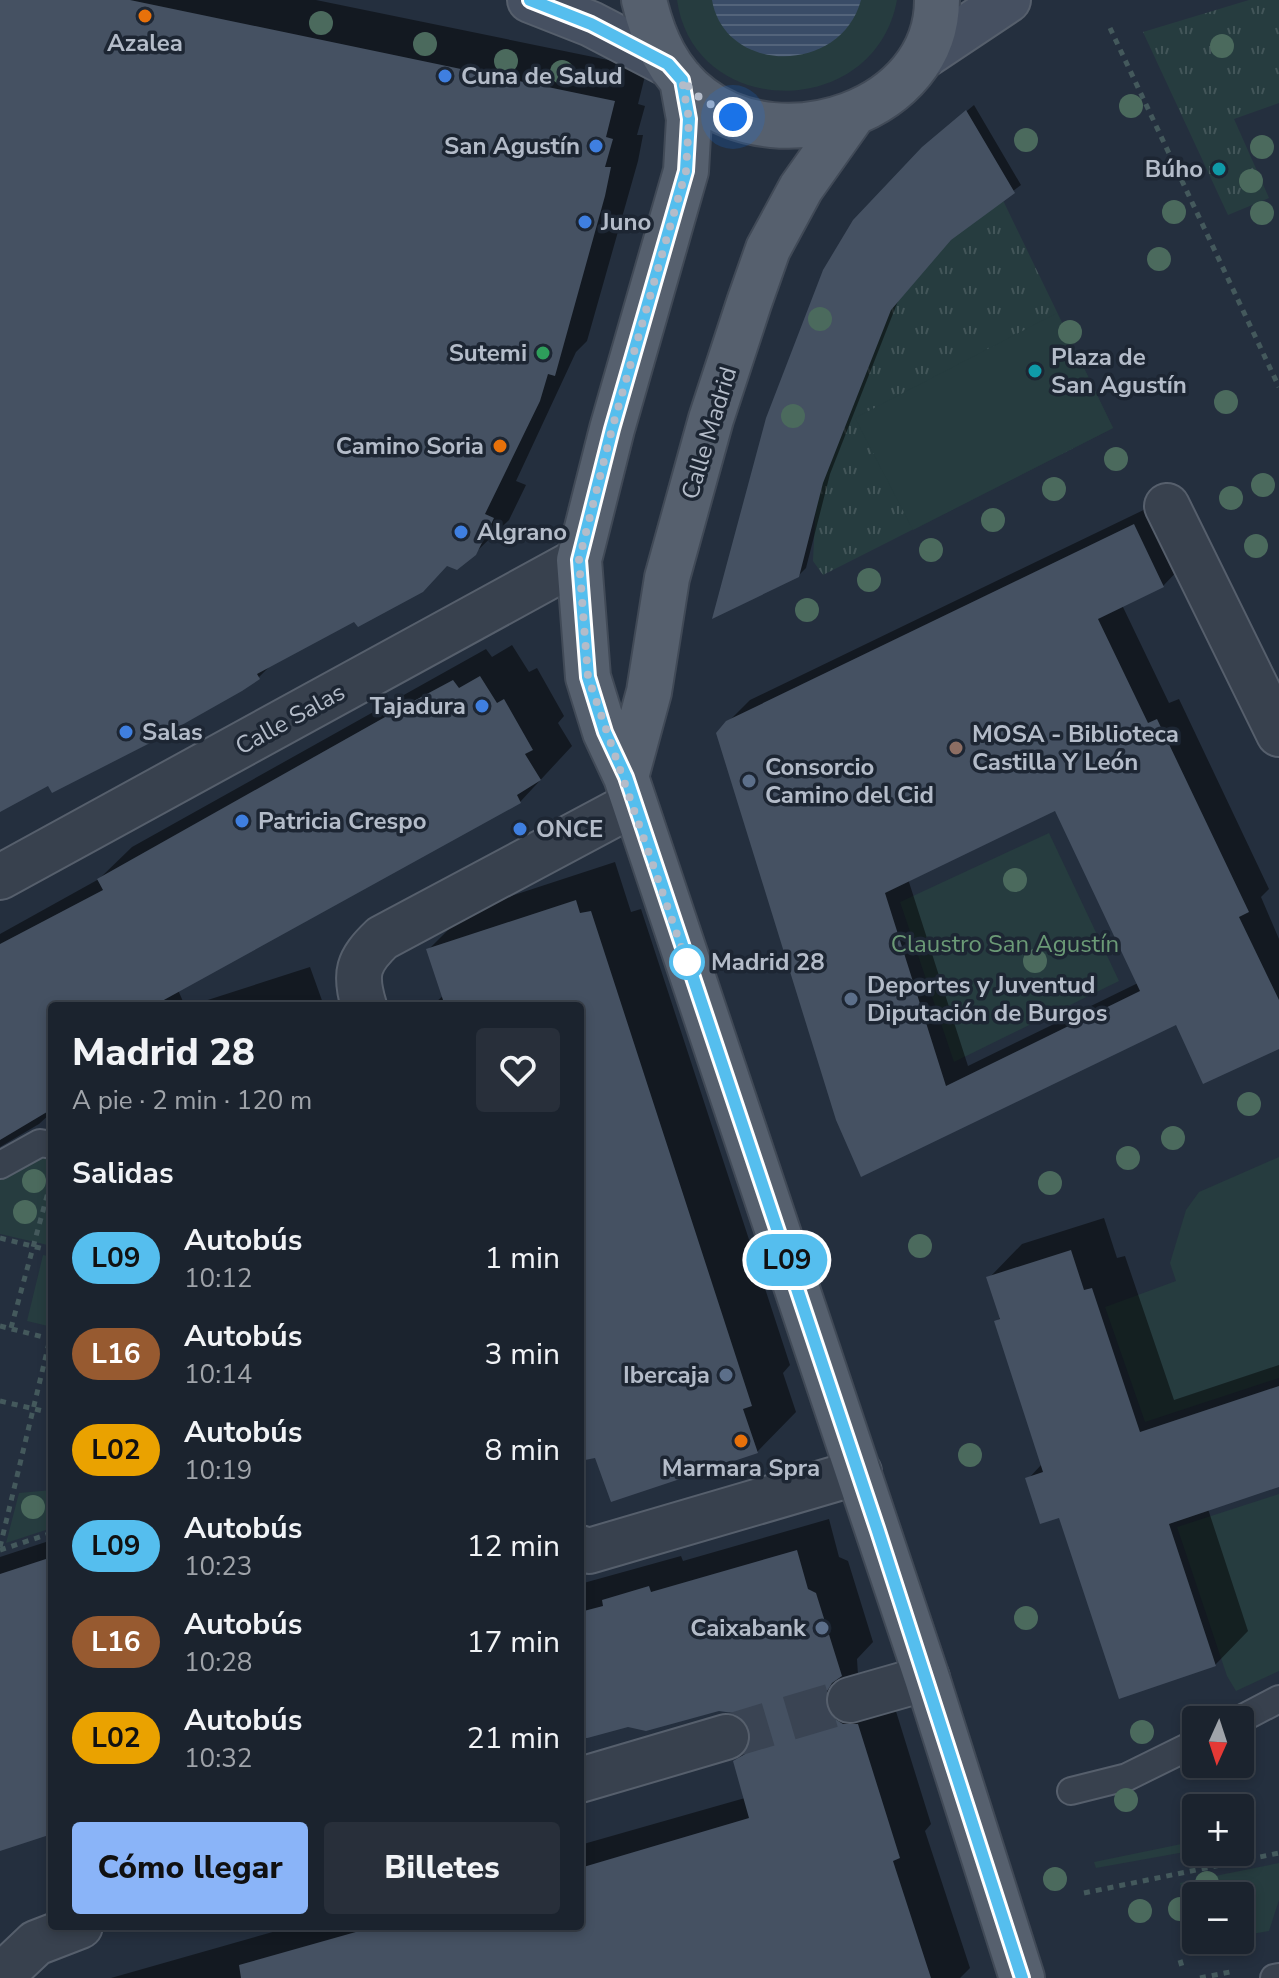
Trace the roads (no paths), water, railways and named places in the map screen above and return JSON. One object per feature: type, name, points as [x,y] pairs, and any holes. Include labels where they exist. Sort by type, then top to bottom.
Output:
[{"type":"main road","points":[[530,0],[591,24],[675,72],[689,119],[686,171],[612,429],[579,560],[588,677],[859,1472],[1022,1978]]},
{"type":"main road","points":[[644,0],[651,32],[675,72],[700,98],[733,117],[773,128],[818,125],[854,113],[882,99],[924,56],[1008,0]]},
{"type":"main road","points":[[924,56],[937,18],[937,0]]},
{"type":"main road","name":"Calle Madrid","points":[[629,790],[667,578],[711,419],[749,303],[768,249],[801,188],[854,113]]},
{"type":"street","points":[[1167,506],[1279,734]]},
{"type":"street","name":"Calle Salas","points":[[0,877],[579,560]]},
{"type":"street","points":[[363,1002],[358,987],[361,958],[382,938],[629,790]]},
{"type":"street","points":[[584,1549],[589,1551],[859,1472]]},
{"type":"street","points":[[850,1700],[927,1678]]},
{"type":"street","points":[[584,1779],[726,1737]]},
{"type":"street","points":[[0,1977],[36,1943],[70,1930]]},
{"type":"lane","points":[[0,1165],[40,1143],[48,1144]]},
{"type":"lane","points":[[1254,1712],[1279,1699]]},
{"type":"lane","points":[[1071,1791],[1127,1777],[1182,1750]]},
{"type":"water","points":[[712,0],[861,0],[849,25],[831,42],[808,53],[784,56],[760,53],[738,42],[721,25]]},
{"type":"tunnel","points":[[726,1737],[850,1700]]},
{"type":"place","name":"Azalea","points":[[145,16]]},
{"type":"place","name":"Cuna de Salud","points":[[445,76]]},
{"type":"place","name":"San Agustín","points":[[596,146]]},
{"type":"place","name":"Búho","points":[[1219,169]]},
{"type":"place","name":"Juno","points":[[585,222]]},
{"type":"place","name":"Sutemi","points":[[543,353]]},
{"type":"place","name":"Plaza de San Agustín","points":[[1035,371]]},
{"type":"place","name":"Camino Soria","points":[[500,446]]},
{"type":"place","name":"Algrano","points":[[461,532]]},
{"type":"place","name":"Tajadura","points":[[482,706]]},
{"type":"place","name":"Salas","points":[[126,732]]},
{"type":"place","name":"MOSA - Biblioteca Castilla Y León","points":[[956,748]]},
{"type":"place","name":"Consorcio Camino del Cid","points":[[749,781]]},
{"type":"place","name":"Patricia Crespo","points":[[242,821]]},
{"type":"place","name":"ONCE","points":[[520,829]]},
{"type":"place","name":"Madrid 28","points":[[687,962]]},
{"type":"place","name":"Deportes y Juventud Diputación de Burgos","points":[[851,999]]},
{"type":"place","name":"Ibercaja","points":[[726,1375]]},
{"type":"place","name":"Marmara Spra","points":[[741,1441]]},
{"type":"place","name":"Caixabank","points":[[822,1628]]},
{"type":"park label","name":"Claustro San Agustín","points":[[1005,944]]}]
